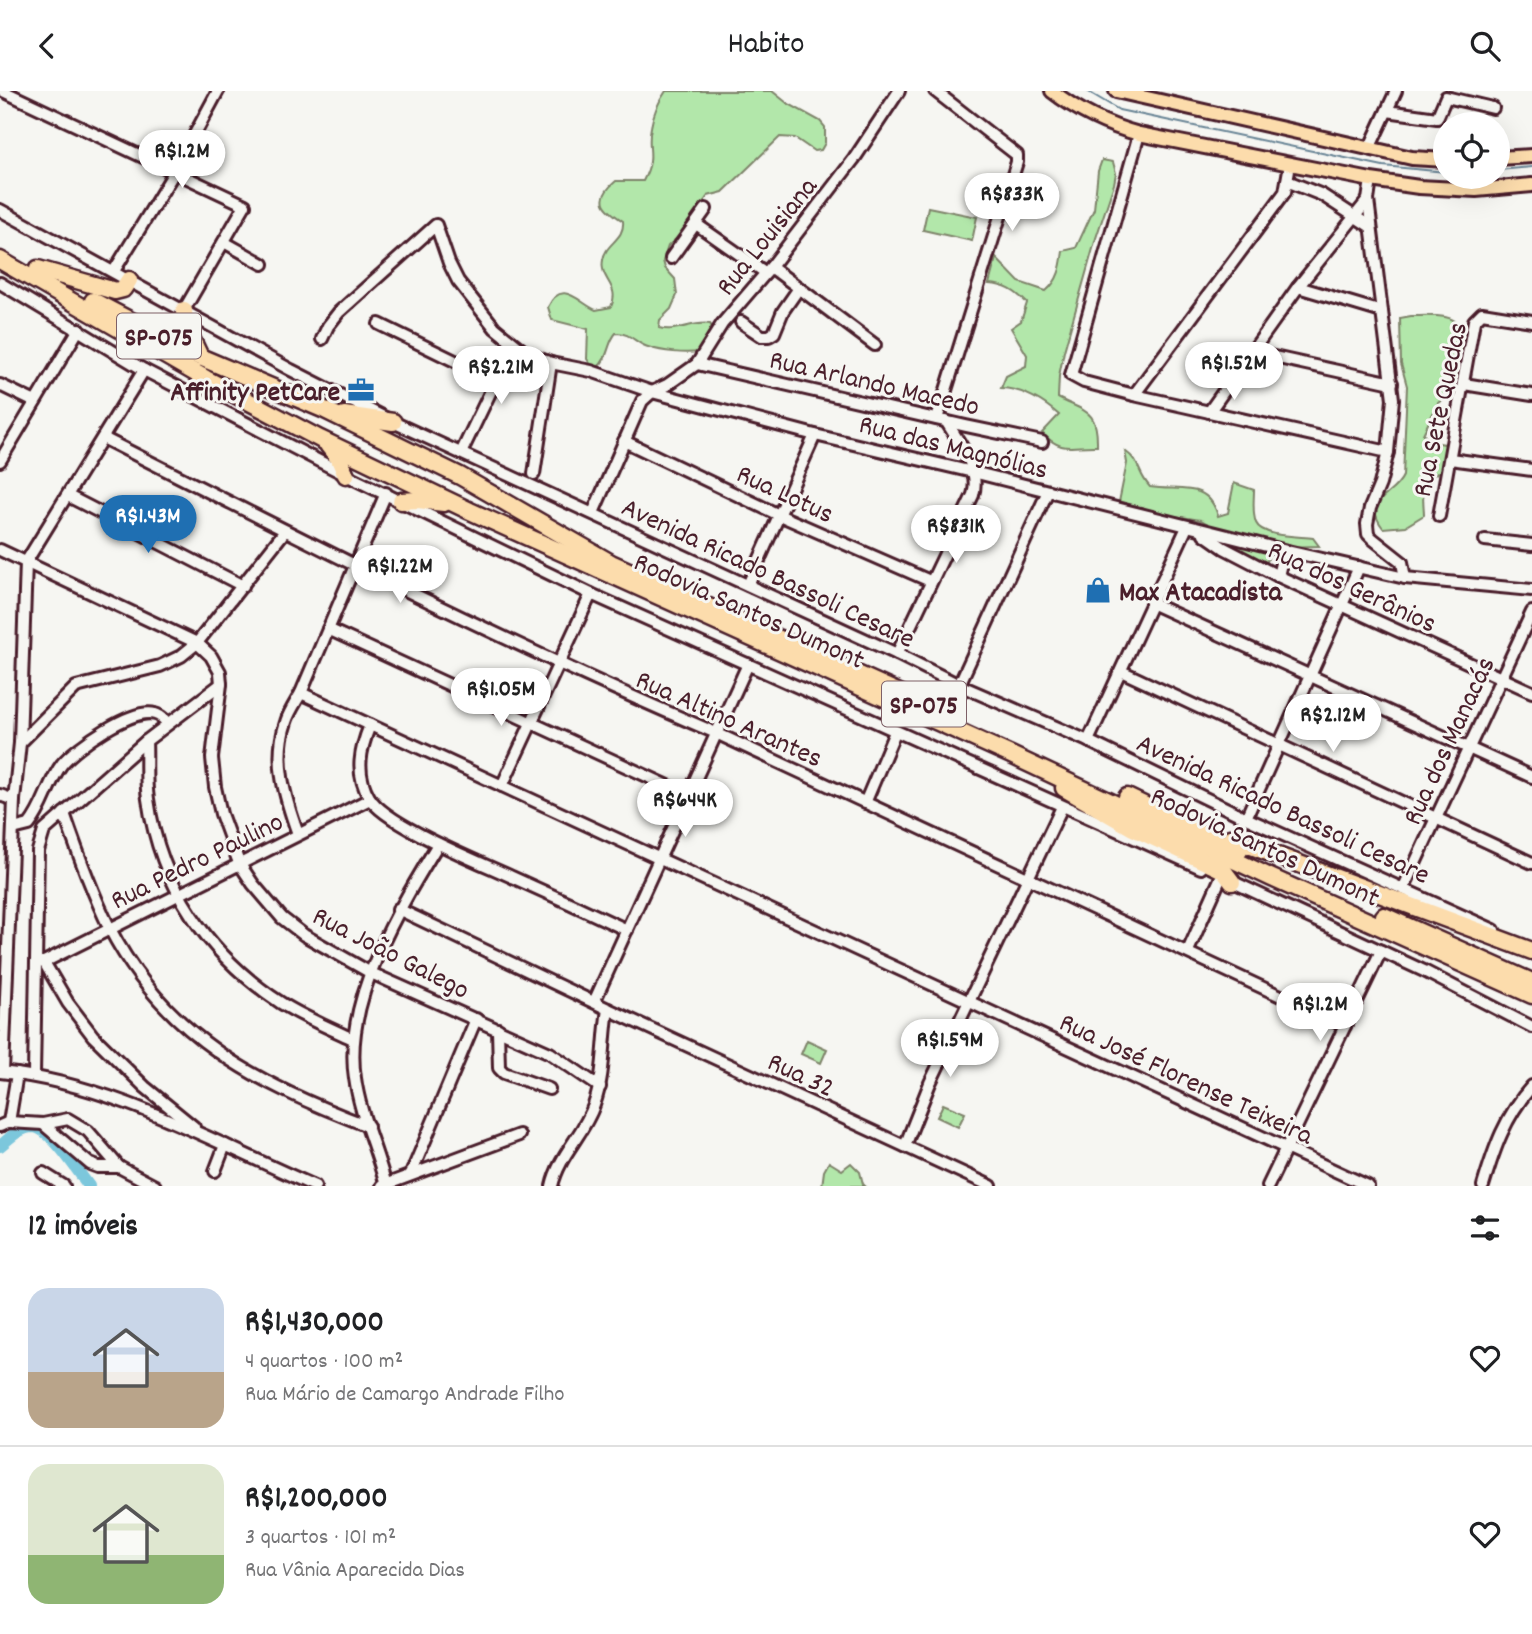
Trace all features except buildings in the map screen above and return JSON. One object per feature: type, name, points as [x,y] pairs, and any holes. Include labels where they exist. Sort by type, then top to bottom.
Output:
[{"type":"highway","name":"Rodovia Santos Dumont","points":[[0,248],[200,357],[325,410],[460,476],[611,563],[868,678],[1273,867],[1532,982]]},
{"type":"highway","name":"Rodovia Santos Dumont","points":[[0,260],[206,379],[320,439],[470,511],[1012,755],[1272,878],[1532,995]]},
{"type":"highway","points":[[38,269],[115,291],[123,289],[129,279]]},
{"type":"highway","points":[[184,310],[185,325],[200,357]]},
{"type":"highway","points":[[325,410],[393,422]]},
{"type":"highway","points":[[320,439],[335,454],[345,475]]},
{"type":"highway","points":[[394,497],[435,502],[470,511]]},
{"type":"highway","points":[[1012,755],[1087,803],[1223,870],[1227,879]]},
{"type":"highway","points":[[1202,832],[1220,834],[1532,949]]},
{"type":"main road","points":[[1052,91],[1069,104],[1110,126],[1371,180],[1456,190],[1532,185]]},
{"type":"main road","points":[[1116,91],[1369,149],[1433,159]]},
{"type":"main road","points":[[1510,157],[1532,156]]},
{"type":"street","points":[[3,91],[245,205],[184,310]]},
{"type":"street","points":[[114,271],[175,171],[218,91]]},
{"type":"street","name":"Rua Louisiana","points":[[652,392],[667,385],[697,363],[722,324],[854,159],[900,91]]},
{"type":"street","points":[[897,654],[976,485],[964,452],[942,420],[1017,162],[1017,155],[935,91]]},
{"type":"street","points":[[1369,149],[1396,91]]},
{"type":"street","points":[[1387,111],[1437,118],[1446,97],[1493,109]]},
{"type":"street","points":[[1139,134],[1071,376],[1134,395],[1388,452]]},
{"type":"street","points":[[1134,395],[1285,192],[1290,164]]},
{"type":"street","points":[[1371,180],[1368,200],[1392,383],[1392,418],[1388,452],[1367,524],[1368,534],[1402,562],[1405,578]]},
{"type":"street","points":[[1287,181],[1322,195],[1371,227]]},
{"type":"street","points":[[1209,412],[1298,287],[1368,200]]},
{"type":"street","points":[[671,258],[706,209]]},
{"type":"street","name":"Avenida Ricado Bassoli Cesare","points":[[0,210],[291,370],[393,422],[897,654],[958,685],[1088,741],[1246,818],[1404,887],[1532,949]]},
{"type":"street","points":[[696,223],[799,288],[875,345]]},
{"type":"street","name":"Rua das Magnólias","points":[[323,339],[328,326],[339,311],[436,225],[458,281],[495,328],[527,355],[551,363],[591,371],[652,392],[815,435],[1287,551],[1405,578],[1532,590]]},
{"type":"street","points":[[224,241],[263,264]]},
{"type":"street","points":[[0,283],[79,329],[105,349],[144,370],[345,475],[590,594],[1227,879],[1424,971],[1532,1027]]},
{"type":"street","points":[[1298,287],[1382,312]]},
{"type":"street","points":[[741,322],[762,336],[769,336],[774,333],[783,311],[799,288]]},
{"type":"street","points":[[0,290],[27,299]]},
{"type":"street","name":"Rua Sete Quedas","points":[[1439,516],[1474,321],[1482,313],[1532,321]]},
{"type":"street","points":[[379,324],[496,380]]},
{"type":"street","points":[[0,461],[79,329]]},
{"type":"street","points":[[461,453],[513,345]]},
{"type":"street","points":[[1251,352],[1392,383]]},
{"type":"street","points":[[534,474],[551,363]]},
{"type":"street","name":"Rua Arlando Macedo","points":[[697,363],[1042,442]]},
{"type":"street","points":[[144,370],[26,562],[20,743],[14,800],[1,1072],[34,1075],[68,1083],[138,1108],[198,1132],[315,1186]]},
{"type":"street","points":[[1464,384],[1532,395]]},
{"type":"street","points":[[0,385],[35,402]]},
{"type":"street","points":[[593,513],[642,401],[652,392]]},
{"type":"street","points":[[964,452],[966,426]]},
{"type":"street","points":[[748,585],[815,435]]},
{"type":"street","name":"Rua Altino Arantes","points":[[103,438],[285,531],[610,688],[716,733],[1345,1026]]},
{"type":"street","name":"Rua Lotus","points":[[624,441],[779,515],[930,581]]},
{"type":"street","points":[[1450,459],[1532,470]]},
{"type":"street","points":[[958,685],[1048,491]]},
{"type":"street","points":[[68,496],[243,586]]},
{"type":"street","points":[[298,834],[285,796],[281,773],[286,723],[356,566],[394,497]]},
{"type":"street","points":[[1088,741],[1152,603],[1192,528]]},
{"type":"street","name":"Rua dos Gerânios","points":[[1192,528],[1278,576],[1532,692]]},
{"type":"street","points":[[20,743],[76,687],[160,666],[181,656],[197,643],[285,531]]},
{"type":"street","points":[[1485,540],[1532,545]]},
{"type":"street","points":[[0,550],[197,643],[218,666],[221,684],[146,741],[44,831],[38,851],[41,962],[34,1075]]},
{"type":"street","points":[[1278,576],[1287,551]]},
{"type":"street","points":[[1246,818],[1359,567]]},
{"type":"street","points":[[502,786],[590,594]]},
{"type":"street","points":[[1152,603],[1532,776]]},
{"type":"street","name":"Rua dos Manacás","points":[[1404,887],[1532,612]]},
{"type":"street","points":[[328,629],[688,795]]},
{"type":"street","points":[[594,1002],[748,664]]},
{"type":"street","points":[[1121,671],[1532,863]]},
{"type":"street","name":"Rua João Galego","points":[[221,684],[212,758],[221,814],[239,863],[282,918],[304,935],[371,973],[550,1053],[600,1087]]},
{"type":"street","name":"Rua José Florense Teixeira","points":[[301,693],[1368,1186]]},
{"type":"street","points":[[13,829],[29,825],[34,820],[50,782],[62,764],[76,750],[105,730],[139,716],[156,714],[169,723]]},
{"type":"street","points":[[370,725],[361,747],[360,761],[360,775],[370,799],[404,825],[438,843],[627,930]]},
{"type":"street","points":[[865,803],[895,731]]},
{"type":"street","points":[[146,741],[148,798],[153,826],[178,894],[196,925],[229,963],[255,985],[284,1005],[353,1039]]},
{"type":"street","points":[[0,796],[14,800]]},
{"type":"street","name":"Rua Pedro Paulino","points":[[41,962],[370,799]]},
{"type":"street","points":[[905,1146],[930,1083],[1062,807]]},
{"type":"street","points":[[64,813],[86,874],[110,927],[134,969],[161,1004],[217,1053],[270,1085],[319,1108],[368,1126]]},
{"type":"street","points":[[438,843],[398,909],[371,973],[353,1039],[354,1076],[385,1185],[519,1135]]},
{"type":"street","points":[[1188,951],[1227,879]]},
{"type":"street","name":"Rua 32","points":[[398,909],[991,1186]]},
{"type":"street","points":[[1268,1186],[1381,951]]},
{"type":"street","points":[[41,962],[93,1036],[145,1087],[185,1118],[198,1132]]},
{"type":"street","points":[[552,1186],[556,1172],[587,1122],[600,1087],[608,1009]]},
{"type":"street","points":[[411,1174],[476,1019]]},
{"type":"street","points":[[498,1029],[499,1068],[504,1073],[549,1089]]},
{"type":"street","points":[[17,1074],[5,1124],[43,1124],[68,1119],[88,1131],[119,1167],[155,1186]]},
{"type":"street","points":[[1483,1186],[1501,1130],[1511,1112],[1532,1086]]},
{"type":"street","points":[[138,1108],[145,1087]]},
{"type":"street","points":[[43,1124],[90,1164],[119,1167]]},
{"type":"street","points":[[215,1171],[226,1145]]},
{"type":"street","points":[[43,1173],[64,1186]]},
{"type":"green space","points":[[666,91],[772,91],[787,103],[820,121],[825,127],[825,143],[821,150],[814,151],[795,138],[780,137],[723,192],[708,196],[692,224],[668,246],[663,261],[665,268],[675,279],[677,295],[671,309],[660,320],[659,328],[710,324],[714,330],[700,352],[660,350],[616,333],[598,367],[591,365],[587,359],[588,329],[552,320],[548,307],[559,294],[565,293],[596,310],[611,307],[613,293],[604,273],[603,260],[607,249],[621,233],[623,221],[607,208],[603,199],[616,181],[643,181],[649,165],[652,122]]},
{"type":"green space","points":[[1102,160],[1113,162],[1116,173],[1114,184],[1064,351],[1058,398],[1088,413],[1095,425],[1097,446],[1068,447],[1056,444],[1042,433],[1059,415],[1032,396],[1001,388],[1006,376],[1026,366],[1027,355],[1011,328],[1021,321],[1027,303],[1010,289],[989,284],[996,258],[1019,282],[1046,291],[1050,287],[1059,273],[1063,251],[1076,248],[1094,209],[1098,171]]},
{"type":"green space","points":[[928,207],[977,217],[972,241],[923,230]]},
{"type":"green space","points":[[1441,316],[1454,321],[1463,337],[1463,359],[1456,390],[1438,403],[1423,434],[1432,442],[1445,444],[1449,454],[1448,465],[1431,477],[1424,487],[1424,515],[1406,526],[1383,528],[1377,518],[1377,504],[1403,476],[1407,386],[1401,364],[1400,318]]},
{"type":"green space","points":[[1125,451],[1134,459],[1150,487],[1200,492],[1213,505],[1218,516],[1228,513],[1234,483],[1254,490],[1254,515],[1260,528],[1273,533],[1313,538],[1319,546],[1280,547],[1220,531],[1201,520],[1119,502],[1127,463]]},
{"type":"green space","points":[[1226,543],[1271,551],[1266,564]]},
{"type":"green space","points":[[807,1040],[827,1049],[821,1063],[801,1054]]},
{"type":"green space","points":[[943,1104],[965,1113],[958,1127],[937,1117]]},
{"type":"green space","points":[[829,1162],[842,1170],[851,1163],[860,1172],[865,1186],[822,1186],[824,1171]]},
{"type":"waterway","points":[[1087,91],[1119,110],[1383,166],[1433,171]]},
{"type":"waterway","points":[[1510,169],[1532,167]]},
{"type":"waterway","points":[[0,1146],[24,1129],[40,1129],[56,1142],[89,1186]]},
{"type":"place","name":"Affinity PetCare","points":[[361,390]]},
{"type":"place","name":"Max Atacadista","points":[[1098,590]]}]
